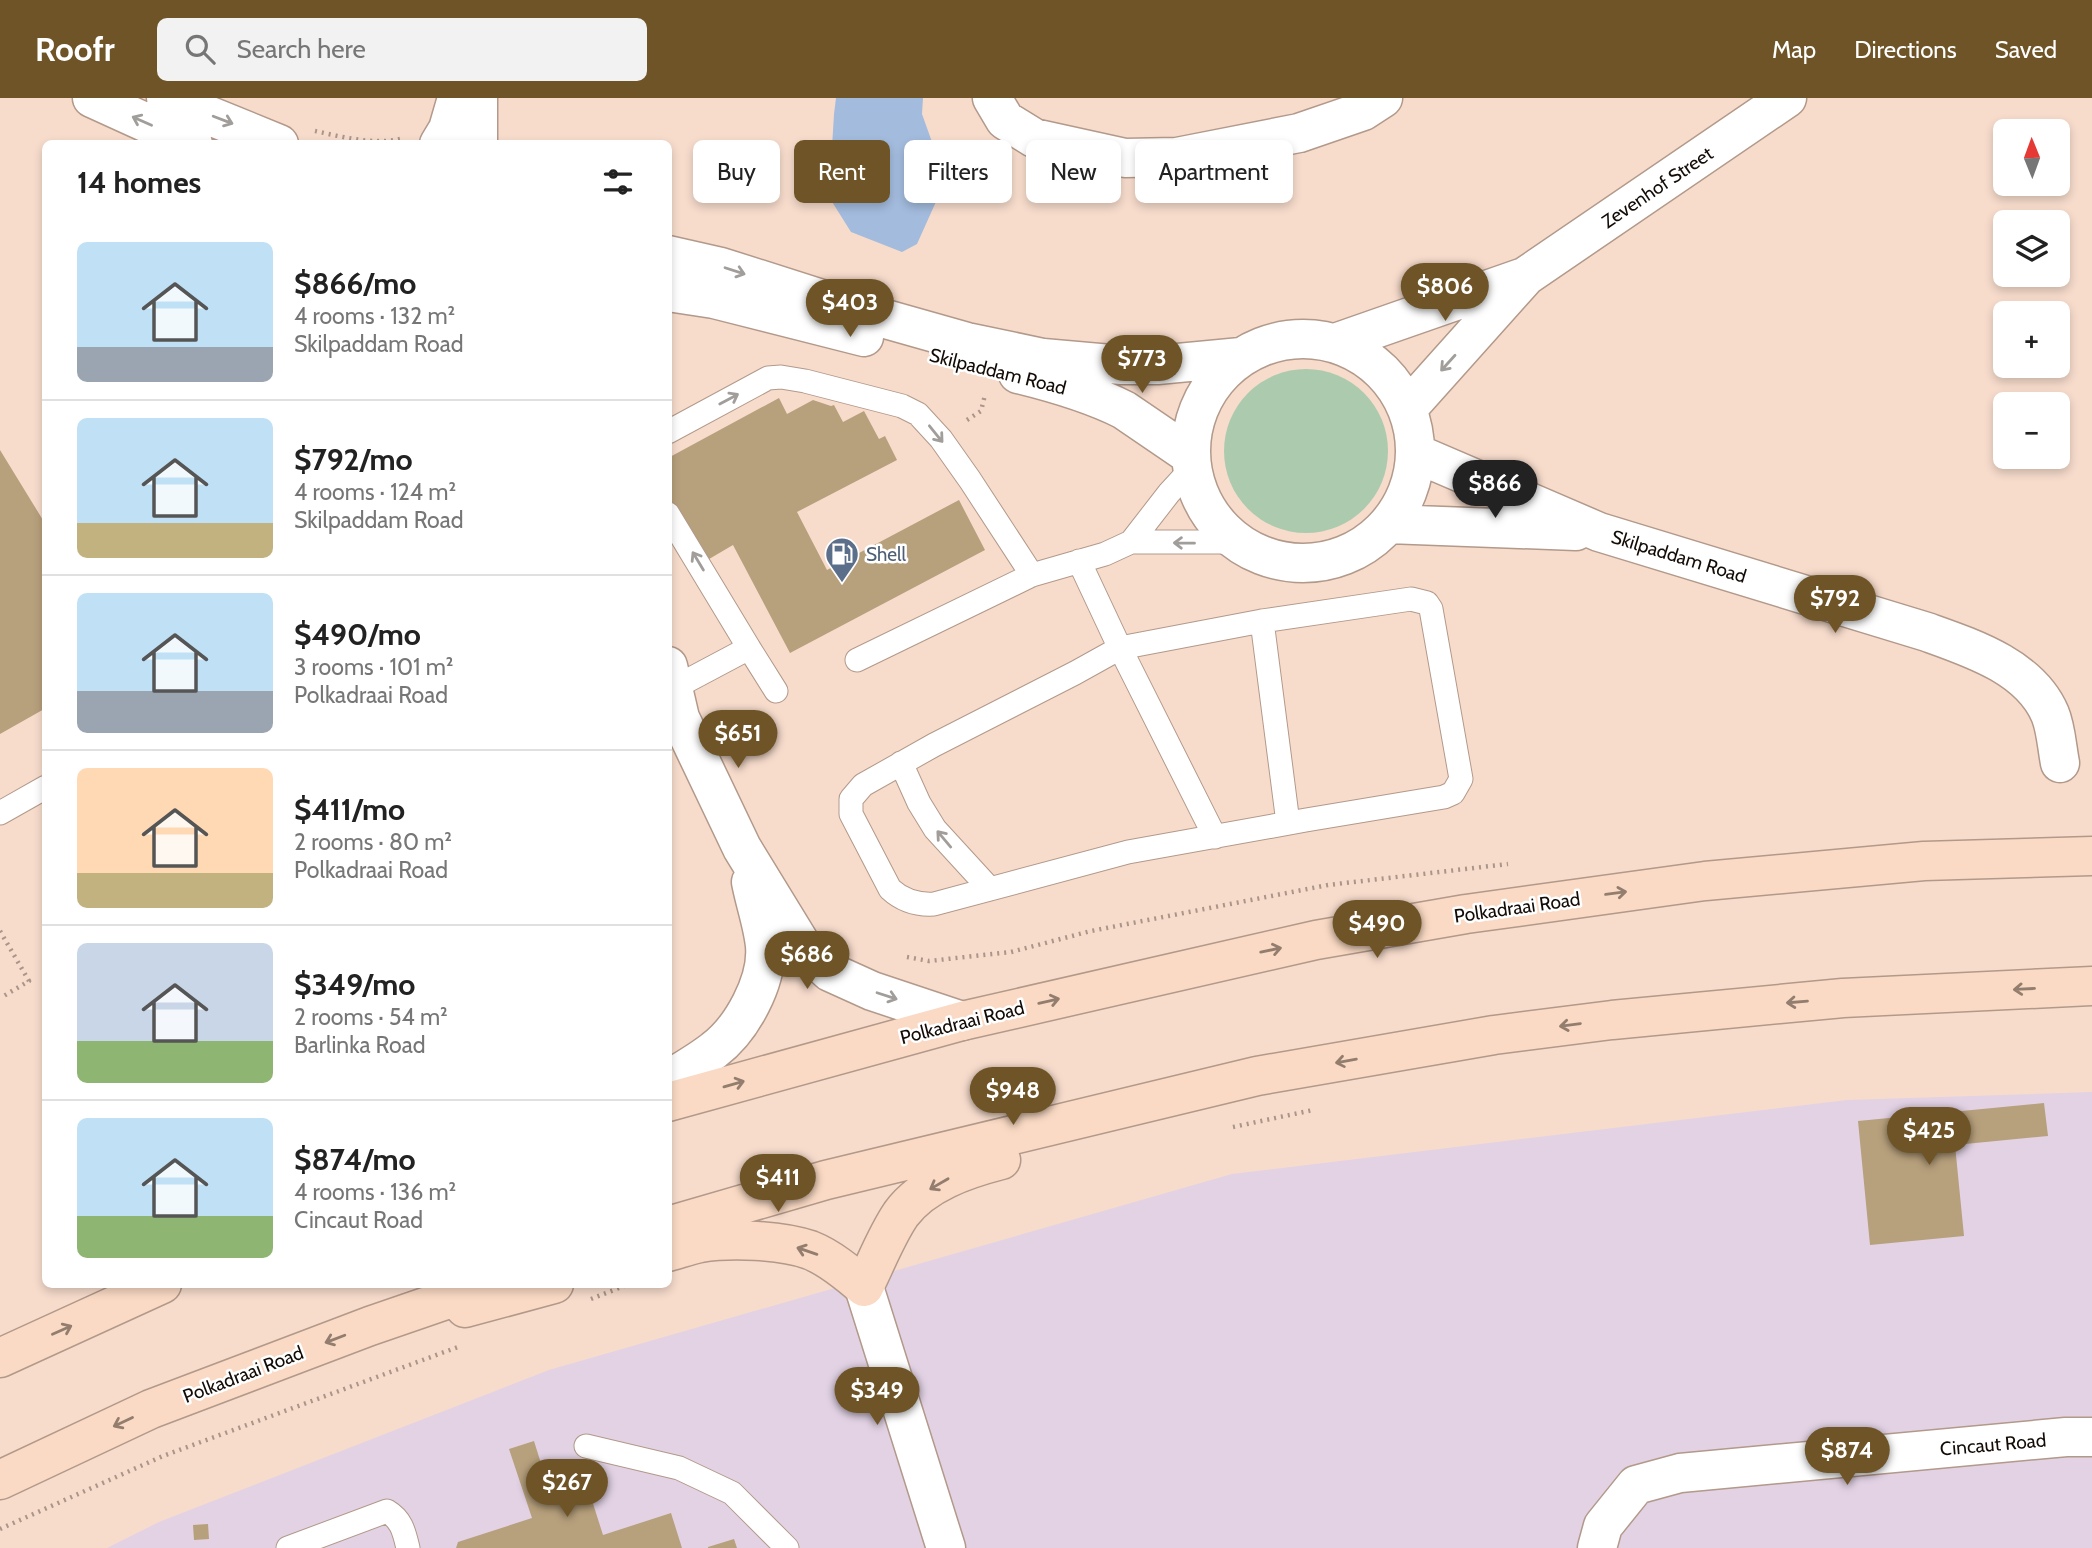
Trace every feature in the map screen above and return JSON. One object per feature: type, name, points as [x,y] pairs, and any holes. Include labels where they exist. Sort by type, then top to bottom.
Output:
[{"type":"main road","name":"Polkadraai Road","points":[[672,1101],[962,1021],[1316,940],[1466,914],[1705,881],[1924,861],[2092,856]]},
{"type":"main road","points":[[672,1225],[826,1180],[1257,1076],[1494,1035],[1612,1020],[1843,998],[2092,986]]},
{"type":"main road","points":[[672,1251],[701,1243],[743,1241],[784,1244],[811,1251],[845,1271],[864,1287],[903,1211],[940,1182],[976,1167],[1148,1123],[1187,1109],[1257,1076]]},
{"type":"main road","points":[[0,1358],[153,1288]]},
{"type":"main road","name":"Polkadraai Road","points":[[0,1480],[151,1409],[370,1326],[480,1288]]},
{"type":"main road","points":[[370,1326],[453,1311],[539,1288]]},
{"type":"street","points":[[92,98],[184,140]]},
{"type":"street","points":[[166,98],[292,136]]},
{"type":"street","points":[[424,140],[447,129],[457,98]]},
{"type":"street","points":[[478,98],[478,140]]},
{"type":"street","points":[[992,98],[1005,120],[1034,138],[1125,159],[1177,157],[1299,133],[1363,111],[1383,98]]},
{"type":"street","name":"Zevenhof Street","points":[[1407,409],[1526,276],[1787,98]]},
{"type":"street","name":"Skilpaddam Road","points":[[672,256],[721,267],[967,342],[1043,358],[1122,365],[1157,365],[1241,357]]},
{"type":"street","name":"Zevenhof Street","points":[[1335,343],[1526,276]]},
{"type":"street","name":"Skilpaddam Road","points":[[672,293],[714,299],[1044,380],[1081,392],[1124,410],[1191,461]]},
{"type":"street","points":[[1316,339],[1335,343],[1354,351],[1385,375],[1398,391],[1413,430],[1415,453],[1411,479],[1402,503],[1388,524],[1373,539],[1336,558],[1316,562],[1275,559],[1237,542],[1209,513],[1199,495],[1191,461],[1193,426],[1202,400],[1219,376],[1241,357],[1258,348],[1286,340],[1316,339]]},
{"type":"street","name":"Skilpaddam Road","points":[[1415,453],[1599,532],[1970,647],[2010,669],[2034,688],[2051,716],[2060,763]]},
{"type":"street","name":"Skilpaddam Road","points":[[1388,524],[1599,532]]},
{"type":"street","points":[[672,693],[743,848],[802,946],[830,972],[872,991],[962,1021]]},
{"type":"street","points":[[672,1077],[716,1049],[736,1028],[756,994],[765,966],[765,945],[743,848]]},
{"type":"street","points":[[864,1287],[946,1548]]},
{"type":"street","name":"Cincaut Road","points":[[1597,1548],[1603,1526],[1636,1485],[1680,1472],[2066,1437],[2092,1437]]},
{"type":"lane","points":[[672,430],[768,378],[804,381],[901,406],[919,414],[936,433],[1032,575]]},
{"type":"lane","points":[[1131,542],[1191,461]]},
{"type":"lane","points":[[672,520],[776,691]]},
{"type":"lane","points":[[857,660],[1032,575],[1104,554],[1131,542],[1237,542]]},
{"type":"lane","points":[[1079,561],[1215,837]]},
{"type":"lane","points":[[1411,599],[1427,603],[1431,609],[1437,637],[1461,779],[1453,793],[1444,797],[1128,852],[934,904],[923,905],[897,896],[890,890],[851,814],[850,806],[855,793],[934,744],[1120,648],[1262,621],[1411,599]]},
{"type":"lane","points":[[1262,621],[1288,823]]},
{"type":"lane","points":[[672,693],[749,648]]},
{"type":"lane","points":[[901,763],[919,803],[935,829],[990,889]]},
{"type":"lane","points":[[0,813],[42,789]]},
{"type":"lane","points":[[586,1446],[679,1468],[732,1493],[787,1548]]},
{"type":"lane","points":[[288,1548],[387,1511],[396,1517],[404,1528],[408,1548]]},
{"type":"path","points":[[292,136],[355,140]]},
{"type":"path","points":[[961,422],[981,411],[985,395]]},
{"type":"path","points":[[902,957],[929,961],[1011,952],[1091,931],[1328,885],[1520,863]]},
{"type":"path","points":[[0,931],[29,981],[2,997]]},
{"type":"path","points":[[1231,1127],[1323,1108]]},
{"type":"path","points":[[590,1299],[619,1288]]},
{"type":"path","points":[[0,1529],[163,1456],[461,1346]]},
{"type":"shaded area","points":[[2092,1092],[2092,1548],[107,1548],[159,1522],[549,1370],[1232,1174],[1847,1100]]},
{"type":"green space","points":[[1306,369],[1337,375],[1364,393],[1382,420],[1388,451],[1382,482],[1364,509],[1337,527],[1306,533],[1275,527],[1248,509],[1230,482],[1224,451],[1230,420],[1248,393],[1275,375]]},
{"type":"water","points":[[836,98],[923,98],[922,114],[931,140],[904,140],[904,203],[935,203],[917,244],[902,252],[851,232],[833,203],[890,203],[890,140],[832,140]]},
{"type":"building","points":[[779,398],[787,414],[813,400],[834,405],[843,422],[864,411],[879,439],[885,436],[897,460],[797,512],[827,570],[959,500],[985,550],[790,653],[733,545],[704,562],[672,508],[672,456]]},
{"type":"building","points":[[0,450],[42,518],[42,710],[0,734]]},
{"type":"building","points":[[2044,1103],[2048,1136],[1955,1145],[1964,1236],[1870,1245],[1858,1121]]},
{"type":"building","points":[[534,1441],[553,1502],[589,1491],[603,1535],[671,1513],[682,1548],[456,1548],[458,1542],[532,1518],[509,1449]]},
{"type":"building","points":[[208,1524],[209,1539],[194,1540],[193,1525]]},
{"type":"building","points":[[734,1539],[737,1548],[708,1548],[708,1547]]},
{"type":"place","name":"Shell","points":[[842,584]]}]
